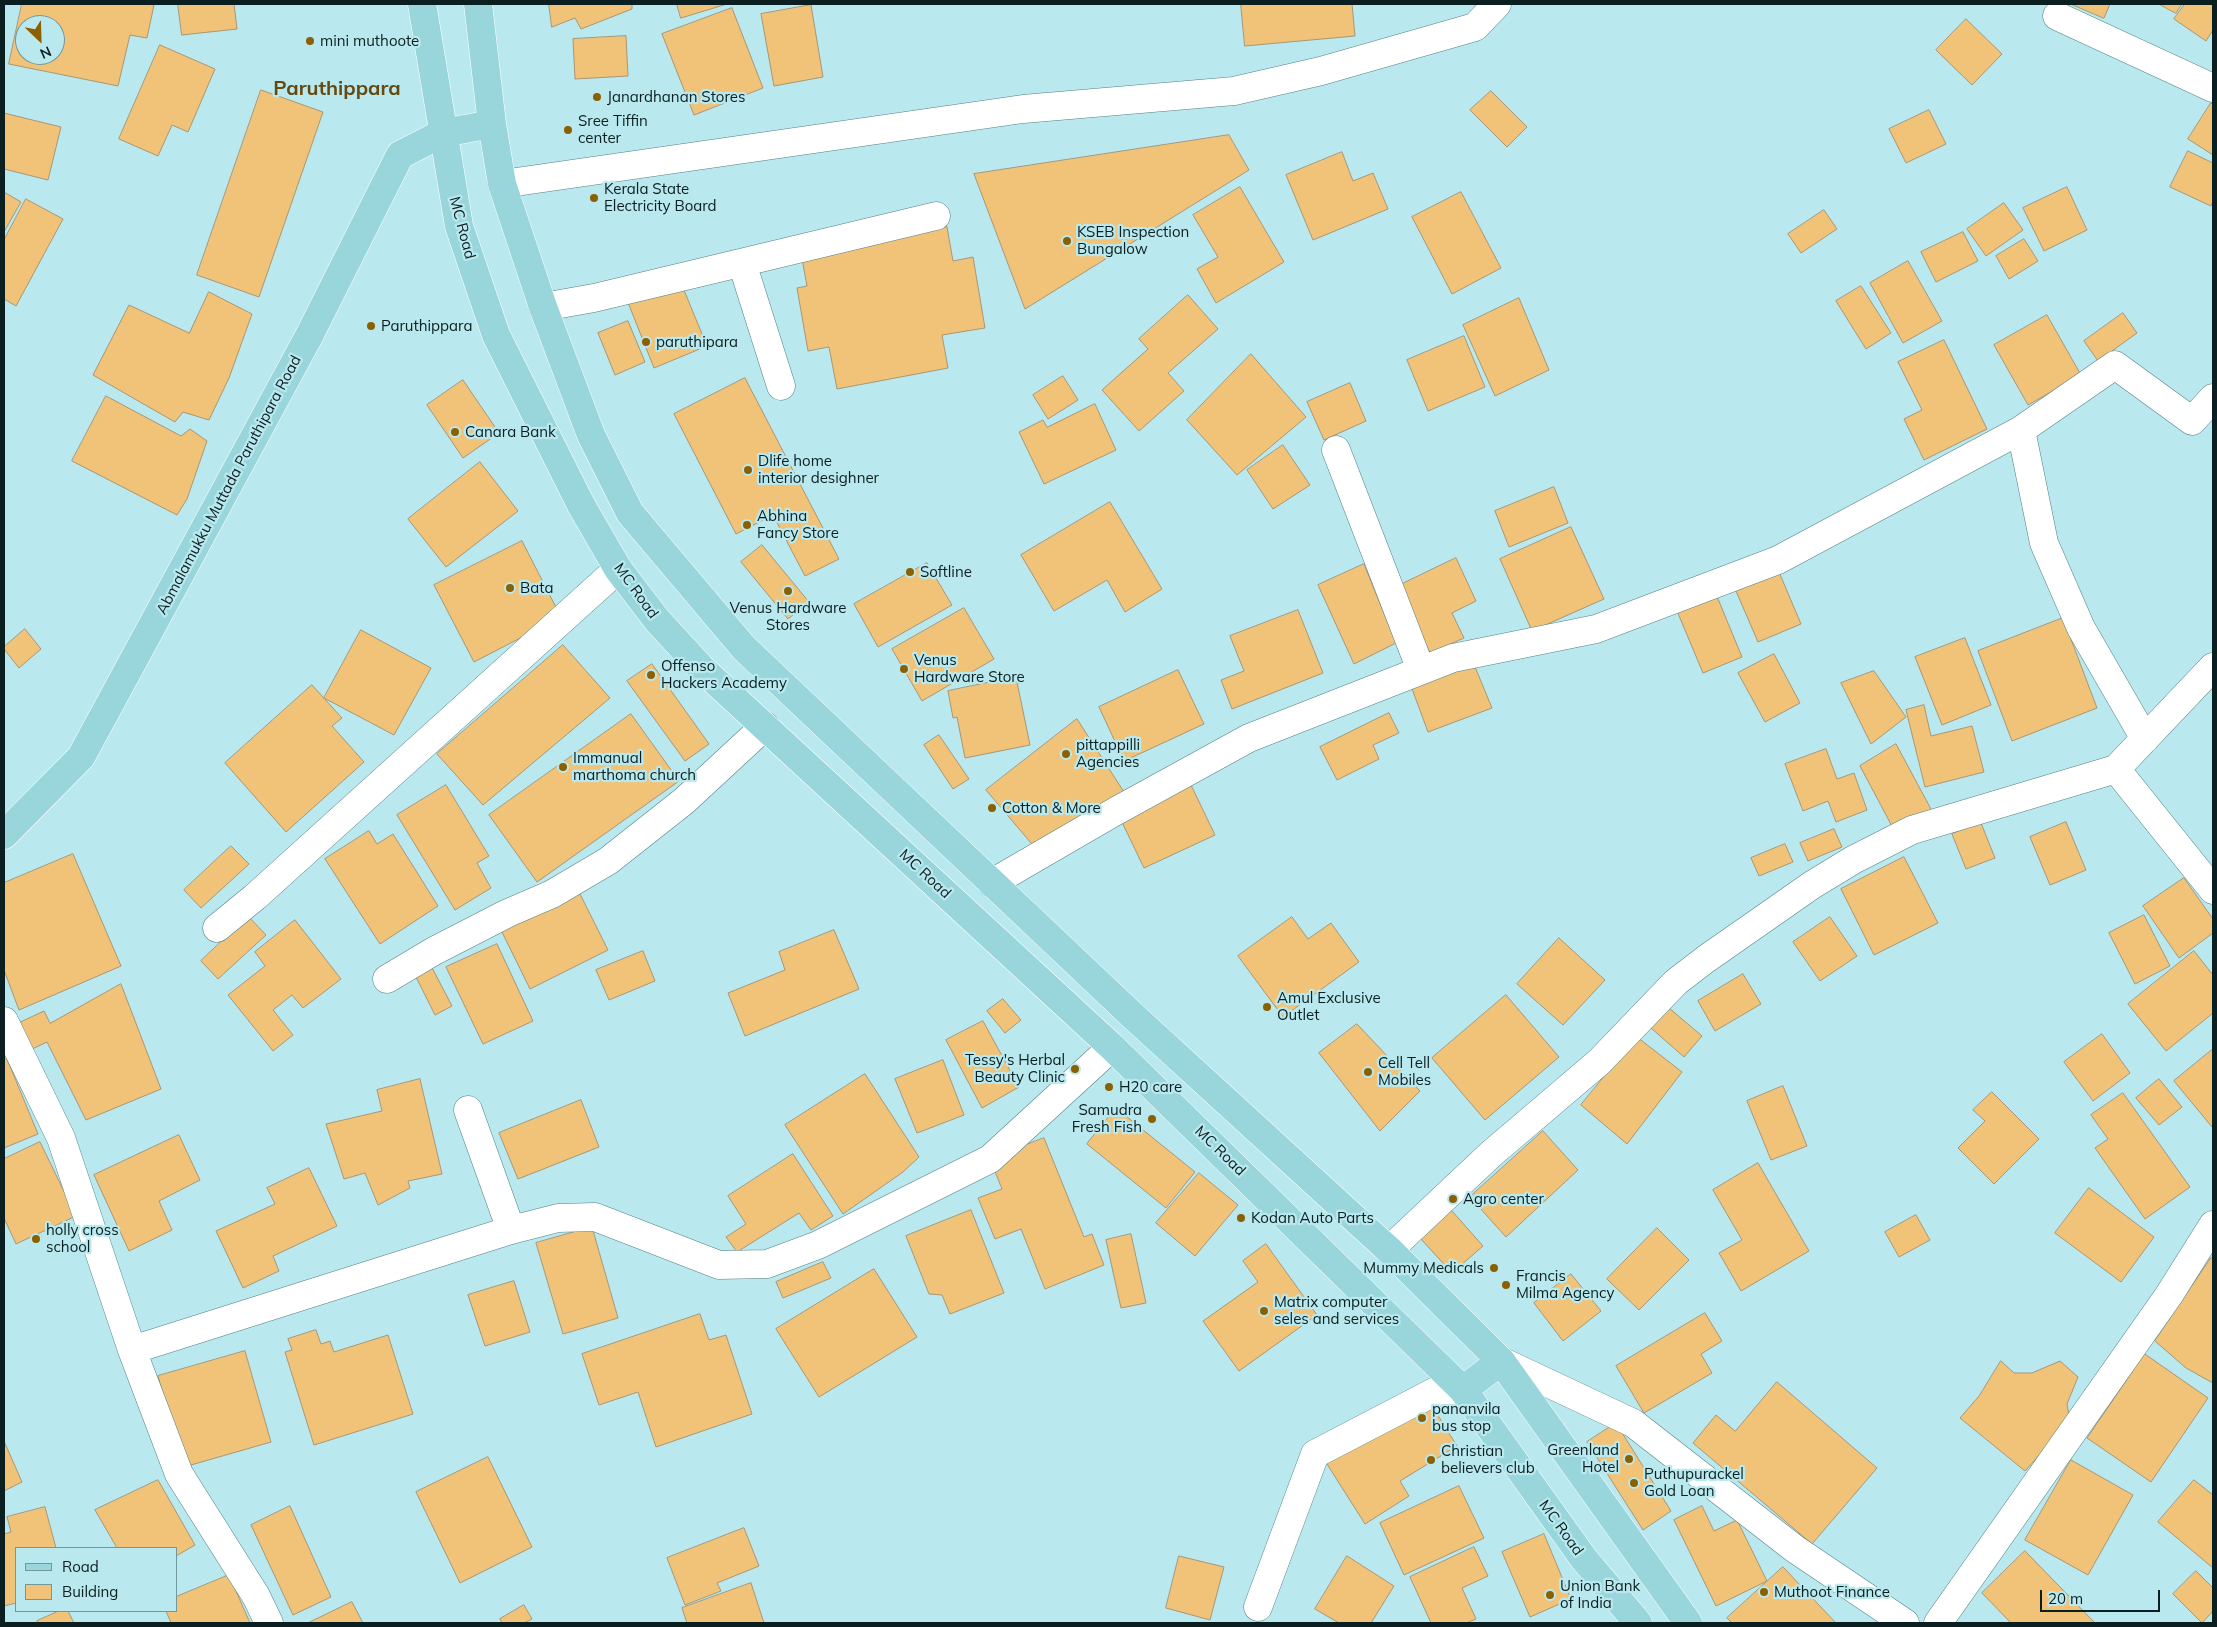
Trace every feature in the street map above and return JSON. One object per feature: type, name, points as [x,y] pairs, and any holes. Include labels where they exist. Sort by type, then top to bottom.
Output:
[{"type":"main road","name":"MC Road","points":[[422,4],[459,226],[496,335],[581,505],[618,569],[657,620],[695,661],[1112,1046],[1463,1390],[1584,1560],[1638,1623]]},
{"type":"main road","points":[[478,4],[492,124],[502,184],[544,307],[591,435],[630,513],[744,648],[1133,1016],[1389,1250],[1501,1361],[1688,1623]]},
{"type":"main road","name":"Abmalamukku Muttada Paruthipara Road","points":[[4,835],[81,757],[304,345],[400,155],[443,133],[492,124]]},
{"type":"main road","points":[[1463,1390],[1501,1361]]},
{"type":"street","points":[[502,184],[1023,109],[1234,91],[1321,71],[1475,27],[1497,4]]},
{"type":"street","points":[[2057,16],[2213,88]]},
{"type":"street","points":[[544,307],[594,298],[936,216]]},
{"type":"street","points":[[742,262],[781,386]]},
{"type":"street","points":[[992,883],[1116,811],[1249,738],[1453,658],[1596,629],[1778,560],[2021,430],[2115,365],[2192,421],[2213,398]]},
{"type":"street","points":[[2021,430],[2044,543],[2081,628],[2145,739]]},
{"type":"street","points":[[1336,450],[1421,670]]},
{"type":"street","points":[[217,928],[262,890],[618,569]]},
{"type":"street","points":[[1389,1250],[1491,1154],[1599,1062],[1676,982],[1706,958],[1812,885],[1853,860],[1912,830],[2116,769],[2213,667]]},
{"type":"street","points":[[387,979],[434,951],[508,913],[552,894],[608,860],[684,801],[765,726]]},
{"type":"street","points":[[2116,769],[2213,890]]},
{"type":"street","points":[[4,1021],[61,1138],[132,1350],[179,1474],[251,1588],[269,1623]]},
{"type":"street","points":[[132,1350],[511,1230],[558,1218],[595,1217],[719,1265],[767,1264],[818,1245],[990,1159],[1112,1046]]},
{"type":"street","points":[[468,1110],[511,1230]]},
{"type":"street","points":[[1938,1623],[2169,1295],[2213,1225]]},
{"type":"street","points":[[1501,1361],[1633,1422],[1795,1549],[1905,1623]]},
{"type":"street","points":[[1258,1608],[1315,1454],[1436,1391],[1463,1390]]},
{"type":"building","points":[[22,4],[154,5],[147,38],[130,35],[118,86],[9,64],[15,36],[15,65],[65,65],[65,15],[20,15]]},
{"type":"building","points":[[178,4],[234,4],[237,29],[182,35]]},
{"type":"building","points":[[549,4],[632,4],[632,9],[581,29],[575,18],[552,27]]},
{"type":"building","points":[[677,4],[727,4],[681,18]]},
{"type":"building","points":[[1241,4],[1352,4],[1355,36],[1245,46]]},
{"type":"building","points":[[2071,4],[2110,4],[2104,18]]},
{"type":"building","points":[[2159,4],[2182,4],[2176,13]]},
{"type":"building","points":[[2185,4],[2213,4],[2213,30],[2206,41],[2174,19]]},
{"type":"building","points":[[811,5],[823,77],[774,86],[761,14]]},
{"type":"building","points":[[732,8],[763,88],[694,115],[662,34]]},
{"type":"building","points":[[1966,19],[2002,54],[1972,85],[1936,50]]},
{"type":"building","points":[[626,36],[628,76],[575,79],[573,39]]},
{"type":"building","points":[[160,45],[215,69],[188,132],[172,125],[158,156],[119,139]]},
{"type":"building","points":[[261,90],[323,112],[259,297],[197,275]]},
{"type":"building","points":[[1491,91],[1527,127],[1507,147],[1470,110]]},
{"type":"building","points":[[2211,103],[2213,105],[2213,155],[2188,139]]},
{"type":"building","points":[[1929,110],[1946,144],[1906,163],[1889,129]]},
{"type":"building","points":[[4,113],[61,127],[48,180],[4,169]]},
{"type":"building","name":"KSEB Inspection Bungalow","points":[[1229,135],[1249,170],[1025,309],[974,174]]},
{"type":"building","points":[[2188,151],[2213,163],[2213,201],[2211,206],[2170,187]]},
{"type":"building","points":[[1342,152],[1353,181],[1373,173],[1388,209],[1313,240],[1286,175]]},
{"type":"building","points":[[1240,187],[1284,262],[1216,303],[1197,269],[1218,257],[1193,215]]},
{"type":"building","points":[[2067,187],[2087,230],[2044,251],[2023,208]]},
{"type":"building","points":[[4,192],[21,202],[4,232]]},
{"type":"building","points":[[1461,192],[1501,268],[1452,294],[1412,217]]},
{"type":"building","points":[[26,199],[63,219],[16,306],[4,299],[4,240]]},
{"type":"building","points":[[2004,203],[2023,230],[1986,256],[1967,229]]},
{"type":"building","points":[[1824,210],[1837,229],[1801,253],[1788,234]]},
{"type":"building","points":[[947,227],[953,261],[973,257],[985,328],[942,335],[948,368],[837,389],[829,347],[808,351],[797,288],[807,286],[801,253]]},
{"type":"building","points":[[1963,232],[1978,261],[1936,282],[1921,252]]},
{"type":"building","points":[[2024,239],[2038,261],[2009,279],[1996,256]]},
{"type":"building","points":[[1908,261],[1942,321],[1903,343],[1870,283]]},
{"type":"building","points":[[679,278],[707,346],[654,368],[627,300]]},
{"type":"building","points":[[1861,286],[1891,333],[1866,349],[1836,301]]},
{"type":"building","points":[[209,292],[252,314],[229,378],[209,420],[183,412],[175,422],[93,375],[129,305],[189,333]]},
{"type":"building","points":[[1188,295],[1218,329],[1168,373],[1184,391],[1139,431],[1102,390],[1148,349],[1139,339]]},
{"type":"building","points":[[1519,298],[1549,370],[1495,396],[1463,325]]},
{"type":"building","points":[[2123,313],[2137,333],[2098,361],[2084,341]]},
{"type":"building","points":[[2047,315],[2081,375],[2028,405],[1994,345]]},
{"type":"building","points":[[628,321],[645,362],[615,375],[598,333]]},
{"type":"building","points":[[1464,336],[1485,387],[1428,411],[1407,360]]},
{"type":"building","points":[[1944,340],[1987,429],[1924,460],[1904,419],[1922,410],[1898,362]]},
{"type":"building","points":[[1251,354],[1306,417],[1237,475],[1187,420]]},
{"type":"building","points":[[1063,376],[1078,400],[1048,419],[1033,395]]},
{"type":"building","points":[[745,378],[839,559],[805,576],[773,515],[736,534],[674,414]]},
{"type":"building","points":[[463,380],[499,433],[463,458],[427,405]]},
{"type":"building","points":[[1350,383],[1366,421],[1324,440],[1307,402]]},
{"type":"building","points":[[106,396],[181,436],[190,429],[207,441],[187,499],[177,515],[72,461]]},
{"type":"building","points":[[1095,404],[1116,450],[1044,484],[1019,432],[1043,420],[1047,427]]},
{"type":"building","points":[[1283,445],[1310,485],[1273,509],[1247,470]]},
{"type":"building","points":[[480,462],[518,511],[446,567],[408,519]]},
{"type":"building","points":[[1554,487],[1568,523],[1509,547],[1495,511]]},
{"type":"building","points":[[1110,502],[1162,589],[1125,612],[1107,580],[1054,611],[1021,555]]},
{"type":"building","points":[[1571,527],[1604,599],[1532,631],[1500,559]]},
{"type":"building","points":[[522,541],[561,617],[474,662],[434,585]]},
{"type":"building","points":[[762,545],[809,602],[788,619],[741,562]]},
{"type":"building","points":[[1456,558],[1476,601],[1452,613],[1464,638],[1430,653],[1398,586]]},
{"type":"building","points":[[927,563],[952,605],[878,647],[854,604]]},
{"type":"building","points":[[1364,564],[1396,643],[1354,664],[1318,585]]},
{"type":"building","points":[[1779,572],[1801,624],[1758,642],[1736,591]]},
{"type":"building","points":[[1716,594],[1742,657],[1703,673],[1677,611]]},
{"type":"building","points":[[964,608],[994,659],[922,701],[892,649]]},
{"type":"building","points":[[1298,610],[1323,673],[1232,709],[1221,680],[1244,671],[1230,636]]},
{"type":"building","points":[[2063,618],[2097,708],[2012,741],[1978,651]]},
{"type":"building","points":[[25,629],[41,649],[19,668],[4,647]]},
{"type":"building","points":[[361,630],[431,668],[394,735],[324,698]]},
{"type":"building","points":[[1965,638],[1991,705],[1942,725],[1915,657]]},
{"type":"building","points":[[563,645],[610,698],[483,805],[437,754]]},
{"type":"building","points":[[1774,654],[1800,703],[1765,722],[1738,673]]},
{"type":"building","points":[[1473,662],[1492,708],[1428,732],[1411,686]]},
{"type":"building","points":[[652,664],[709,744],[685,761],[627,681]]},
{"type":"building","points":[[1178,670],[1204,724],[1124,761],[1099,707]]},
{"type":"building","points":[[1874,671],[1906,717],[1871,744],[1841,683]]},
{"type":"building","points":[[1016,677],[1030,745],[965,758],[957,717],[953,718],[948,691]]},
{"type":"building","points":[[312,685],[342,718],[332,726],[364,762],[286,832],[225,763]]},
{"type":"building","points":[[1924,705],[1931,736],[1972,726],[1984,772],[1925,787],[1906,710]]},
{"type":"building","points":[[1389,713],[1399,733],[1373,745],[1379,759],[1337,780],[1320,747]]},
{"type":"building","points":[[631,714],[679,781],[537,882],[489,815]]},
{"type":"building","name":"pittappilli Agencies","points":[[1077,719],[1124,792],[1037,850],[986,790]]},
{"type":"building","points":[[939,735],[969,779],[953,789],[924,745]]},
{"type":"building","points":[[1896,744],[1932,811],[1894,830],[1860,766]]},
{"type":"building","points":[[1826,749],[1837,779],[1854,773],[1867,810],[1836,822],[1828,801],[1803,811],[1785,764]]},
{"type":"building","points":[[446,785],[489,856],[477,863],[491,888],[455,910],[397,815]]},
{"type":"building","points":[[1191,785],[1215,835],[1144,868],[1120,818]]},
{"type":"building","points":[[2066,822],[2086,870],[2050,885],[2030,837]]},
{"type":"building","points":[[1981,823],[1995,858],[1966,869],[1952,834]]},
{"type":"building","points":[[1834,829],[1842,847],[1808,861],[1800,843]]},
{"type":"building","points":[[369,831],[377,844],[393,834],[438,906],[380,944],[325,859]]},
{"type":"building","points":[[1785,844],[1793,862],[1759,876],[1751,858]]},
{"type":"building","points":[[231,846],[249,864],[201,908],[184,890]]},
{"type":"building","points":[[73,854],[121,966],[19,1010],[4,970],[4,883]]},
{"type":"building","points":[[1904,857],[1938,923],[1874,955],[1841,889]]},
{"type":"building","points":[[2184,878],[2213,919],[2213,933],[2179,958],[2143,906]]},
{"type":"building","points":[[579,892],[608,950],[530,989],[501,930]]},
{"type":"building","points":[[2144,915],[2170,966],[2135,984],[2109,933]]},
{"type":"building","points":[[248,916],[266,935],[218,979],[201,961]]},
{"type":"building","points":[[1292,917],[1308,939],[1331,923],[1359,962],[1283,1017],[1238,956]]},
{"type":"building","points":[[1830,917],[1857,956],[1820,981],[1793,942]]},
{"type":"building","points":[[295,920],[341,979],[303,1008],[292,995],[273,1010],[293,1035],[273,1051],[228,995],[265,966],[255,952]]},
{"type":"building","points":[[834,930],[859,989],[745,1036],[728,993],[785,970],[779,952]]},
{"type":"building","points":[[1559,938],[1605,980],[1563,1025],[1517,984]]},
{"type":"building","points":[[497,944],[533,1021],[483,1044],[446,967]]},
{"type":"building","points":[[643,951],[655,981],[609,1000],[596,970]]},
{"type":"building","points":[[2194,951],[2213,975],[2213,1013],[2166,1051],[2128,1004]]},
{"type":"building","points":[[428,960],[452,1006],[435,1015],[412,969]]},
{"type":"building","points":[[1743,974],[1761,1004],[1715,1031],[1698,1001]]},
{"type":"building","points":[[121,984],[161,1089],[86,1120],[47,1042],[30,1050],[16,1024],[44,1011],[50,1023]]},
{"type":"building","points":[[1506,995],[1559,1057],[1485,1120],[1432,1058]]},
{"type":"building","points":[[1003,999],[1021,1020],[1005,1033],[987,1011]]},
{"type":"building","points":[[1669,1008],[1702,1036],[1684,1057],[1651,1028]]},
{"type":"building","points":[[983,1021],[1019,1087],[982,1108],[946,1040]]},
{"type":"building","name":"Cell Tell Mobiles","points":[[1357,1024],[1420,1091],[1380,1131],[1319,1053]]},
{"type":"building","points":[[2102,1034],[2130,1073],[2093,1101],[2064,1062]]},
{"type":"building","points":[[1637,1037],[1682,1072],[1627,1144],[1581,1105]]},
{"type":"building","points":[[2213,1049],[2213,1126],[2212,1127],[2174,1081]]},
{"type":"building","points":[[7,1059],[38,1134],[4,1148],[4,1060]]},
{"type":"building","points":[[943,1060],[964,1115],[917,1133],[895,1079]]},
{"type":"building","points":[[865,1074],[919,1157],[903,1172],[843,1214],[785,1125]]},
{"type":"building","points":[[420,1079],[442,1174],[408,1181],[410,1188],[378,1205],[365,1173],[344,1179],[326,1124],[382,1111],[377,1090]]},
{"type":"building","points":[[2159,1079],[2182,1107],[2159,1125],[2136,1098]]},
{"type":"building","points":[[1783,1086],[1807,1146],[1771,1160],[1747,1101]]},
{"type":"building","points":[[1992,1092],[2039,1139],[1994,1184],[1958,1148],[1985,1121],[1973,1110]]},
{"type":"building","points":[[2123,1093],[2190,1187],[2145,1219],[2095,1148],[2108,1139],[2091,1115]]},
{"type":"building","points":[[581,1100],[599,1147],[518,1179],[499,1133]]},
{"type":"building","points":[[1116,1108],[1195,1172],[1166,1208],[1087,1144]]},
{"type":"building","points":[[1543,1131],[1578,1170],[1506,1237],[1470,1197]]},
{"type":"building","points":[[179,1135],[200,1180],[159,1201],[172,1230],[129,1251],[94,1175]]},
{"type":"building","points":[[1044,1138],[1084,1237],[1092,1234],[1104,1265],[1045,1289],[1021,1229],[995,1239],[978,1198],[1002,1189],[990,1159]]},
{"type":"building","points":[[40,1142],[76,1216],[16,1244],[4,1218],[4,1159]]},
{"type":"building","points":[[793,1154],[833,1216],[811,1230],[799,1213],[737,1252],[726,1237],[746,1224],[728,1196]]},
{"type":"building","points":[[1758,1163],[1809,1251],[1741,1291],[1719,1253],[1742,1240],[1713,1190]]},
{"type":"building","points":[[309,1168],[337,1226],[273,1256],[279,1271],[243,1288],[216,1231],[275,1204],[267,1188]]},
{"type":"building","points":[[1199,1173],[1238,1205],[1195,1256],[1156,1223]]},
{"type":"building","points":[[2089,1188],[2154,1237],[2121,1282],[2055,1233]]},
{"type":"building","points":[[971,1210],[1004,1293],[950,1314],[942,1295],[929,1294],[906,1236]]},
{"type":"building","points":[[1452,1211],[1483,1246],[1452,1273],[1420,1238]]},
{"type":"building","points":[[1916,1215],[1930,1240],[1899,1257],[1885,1232]]},
{"type":"building","points":[[592,1227],[618,1318],[563,1334],[536,1243]]},
{"type":"building","points":[[1657,1228],[1689,1260],[1639,1310],[1607,1279]]},
{"type":"building","points":[[1131,1234],[1146,1303],[1121,1308],[1106,1240]]},
{"type":"building","points":[[1266,1244],[1317,1315],[1239,1371],[1203,1321],[1258,1282],[1243,1261]]},
{"type":"building","points":[[2211,1258],[2213,1258],[2213,1383],[2186,1368],[2155,1341]]},
{"type":"building","points":[[823,1262],[831,1278],[783,1298],[776,1282]]},
{"type":"building","points":[[874,1269],[917,1337],[819,1397],[776,1329]]},
{"type":"building","points":[[1571,1274],[1601,1311],[1563,1341],[1534,1303]]},
{"type":"building","points":[[514,1281],[530,1332],[485,1346],[468,1295]]},
{"type":"building","points":[[1705,1313],[1722,1341],[1701,1354],[1712,1373],[1644,1413],[1616,1366]]},
{"type":"building","points":[[700,1314],[709,1340],[726,1335],[752,1414],[656,1447],[638,1392],[599,1405],[582,1354]]},
{"type":"building","points":[[316,1330],[321,1344],[330,1341],[334,1352],[388,1335],[413,1414],[314,1445],[285,1352],[292,1350],[288,1339]]},
{"type":"building","points":[[2139,1350],[2208,1398],[2151,1482],[2087,1438],[2132,1372],[2127,1368]]},
{"type":"building","points":[[245,1351],[271,1442],[184,1467],[158,1376]]},
{"type":"building","points":[[2001,1361],[2014,1373],[2032,1373],[2060,1361],[2078,1377],[2067,1404],[2070,1421],[2025,1471],[1960,1418],[1979,1396]]},
{"type":"building","points":[[1777,1382],[1877,1468],[1812,1544],[1693,1443],[1716,1415],[1735,1431]]},
{"type":"building","points":[[1429,1401],[1457,1446],[1400,1481],[1409,1496],[1365,1524],[1327,1464]]},
{"type":"building","points":[[1616,1423],[1671,1511],[1643,1530],[1587,1442]]},
{"type":"building","points":[[4,1441],[22,1482],[4,1491]]},
{"type":"building","points":[[488,1457],[532,1547],[460,1583],[416,1492]]},
{"type":"building","points":[[2071,1460],[2133,1495],[2088,1575],[2025,1540]]},
{"type":"building","points":[[158,1480],[195,1545],[178,1555],[178,1547],[116,1547],[95,1510]]},
{"type":"building","points":[[2194,1480],[2213,1495],[2213,1568],[2158,1522]]},
{"type":"building","points":[[1459,1486],[1484,1538],[1404,1575],[1380,1523]]},
{"type":"building","points":[[290,1506],[331,1597],[293,1615],[251,1525]]},
{"type":"building","points":[[1702,1506],[1714,1531],[1737,1520],[1767,1581],[1716,1606],[1674,1520]]},
{"type":"building","points":[[45,1507],[56,1547],[15,1547],[15,1603],[4,1606],[4,1534],[11,1532],[7,1517]]},
{"type":"building","points":[[744,1528],[759,1566],[717,1583],[721,1591],[685,1605],[667,1558]]},
{"type":"building","points":[[1544,1534],[1571,1599],[1530,1617],[1502,1552]]},
{"type":"building","points":[[1474,1547],[1488,1576],[1462,1588],[1476,1619],[1466,1623],[1431,1623],[1410,1577]]},
{"type":"building","points":[[2025,1551],[2095,1623],[2011,1623],[1982,1593]]},
{"type":"building","points":[[1179,1556],[1224,1567],[1210,1620],[1166,1608]]},
{"type":"building","points":[[1347,1556],[1394,1586],[1371,1623],[1339,1623],[1315,1609]]},
{"type":"building","points":[[1783,1567],[1836,1623],[1732,1623],[1727,1618]]},
{"type":"building","points":[[2196,1571],[2213,1588],[2213,1611],[2202,1623],[2173,1594]]},
{"type":"building","points":[[229,1575],[250,1623],[171,1623],[166,1612],[178,1612],[178,1596]]},
{"type":"building","points":[[751,1583],[764,1623],[687,1623],[682,1608]]},
{"type":"building","points":[[352,1602],[363,1623],[308,1623]]},
{"type":"building","points":[[524,1605],[532,1619],[524,1623],[502,1623],[500,1619]]},
{"type":"building","points":[[57,1612],[68,1612],[74,1623],[38,1623],[37,1621]]},
{"type":"place","name":"mini muthoote","points":[[310,41]]},
{"type":"place","name":"Janardhanan Stores","points":[[597,97]]},
{"type":"place","name":"Sree Tiffin center","points":[[568,130]]},
{"type":"place","name":"Kerala State Electricity Board","points":[[594,198]]},
{"type":"place","name":"KSEB Inspection Bungalow","points":[[1067,241]]},
{"type":"place","name":"Paruthippara","points":[[371,326]]},
{"type":"place","name":"paruthipara","points":[[646,342]]},
{"type":"place","name":"Canara Bank","points":[[455,432]]},
{"type":"place","name":"Dlife home interior desighner","points":[[748,470]]},
{"type":"place","name":"Abhina Fancy Store","points":[[747,525]]},
{"type":"place","name":"Softline","points":[[910,572]]},
{"type":"place","name":"Bata","points":[[510,588]]},
{"type":"place","name":"Venus Hardware Stores","points":[[788,591]]},
{"type":"place","name":"Venus Hardware Store","points":[[904,669]]},
{"type":"place","name":"Offenso Hackers Academy","points":[[651,675]]},
{"type":"place","name":"pittappilli Agencies","points":[[1066,754]]},
{"type":"place","name":"Immanual marthoma church","points":[[563,767]]},
{"type":"place","name":"Cotton & More","points":[[992,808]]},
{"type":"place","name":"Amul Exclusive Outlet","points":[[1267,1007]]},
{"type":"place","name":"Tessy's Herbal Beauty Clinic","points":[[1075,1069]]},
{"type":"place","name":"Cell Tell Mobiles","points":[[1368,1072]]},
{"type":"place","name":"H20 care","points":[[1109,1087]]},
{"type":"place","name":"Samudra Fresh Fish","points":[[1152,1119]]},
{"type":"place","name":"Agro center","points":[[1453,1199]]},
{"type":"place","name":"Kodan Auto Parts","points":[[1241,1218]]},
{"type":"place","name":"holly cross school","points":[[36,1239]]},
{"type":"place","name":"Mummy Medicals","points":[[1494,1268]]},
{"type":"place","name":"Francis Milma Agency","points":[[1506,1285]]},
{"type":"place","name":"Matrix computer seles and services","points":[[1264,1311]]},
{"type":"place","name":"pananvila bus stop","points":[[1422,1418]]},
{"type":"place","name":"Greenland Hotel","points":[[1629,1459]]},
{"type":"place","name":"Christian believers club","points":[[1431,1460]]},
{"type":"place","name":"Puthupurackel Gold Loan","points":[[1634,1483]]},
{"type":"place","name":"Muthoot Finance","points":[[1764,1592]]},
{"type":"place","name":"Union Bank of India","points":[[1550,1595]]},
{"type":"district","name":"Paruthippara","points":[[337,89]]}]
